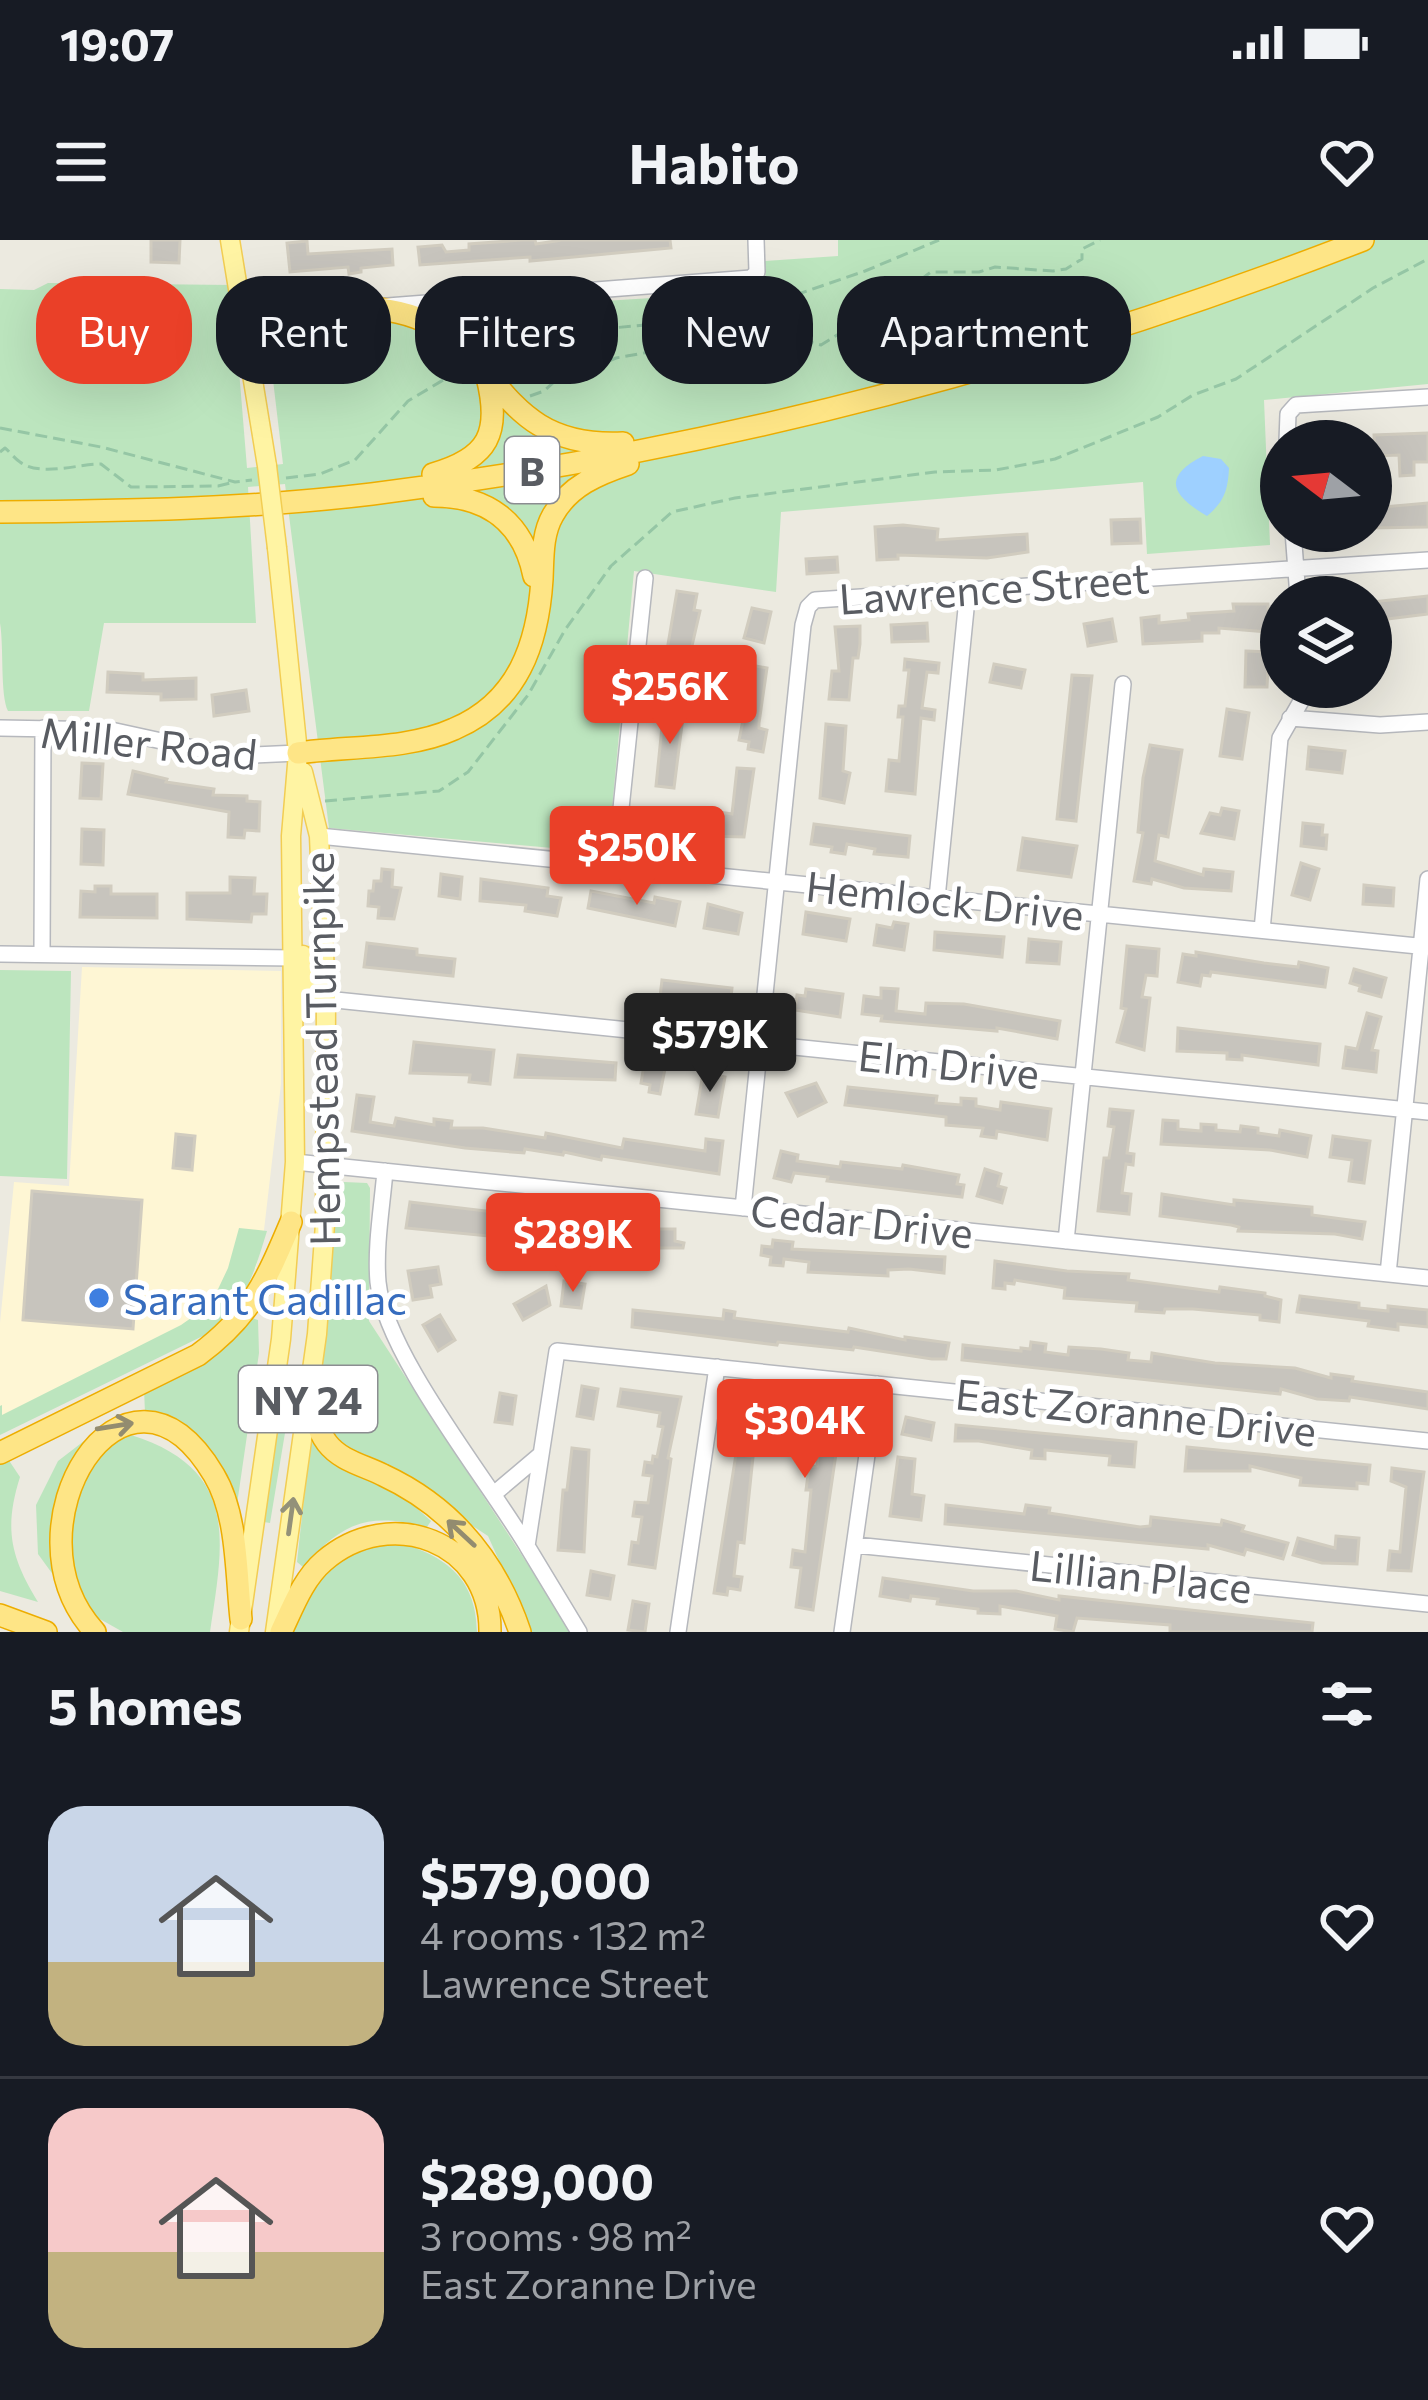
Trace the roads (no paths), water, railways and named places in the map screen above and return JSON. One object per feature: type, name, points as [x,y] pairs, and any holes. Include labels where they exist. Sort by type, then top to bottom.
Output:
[{"type":"highway","name":"B","points":[[0,512],[182,508],[370,494],[694,440],[977,372],[1189,305],[1363,240]]},
{"type":"highway","points":[[370,494],[453,469],[478,452],[494,418],[491,384]]},
{"type":"highway","points":[[504,384],[529,420],[570,440],[600,444],[694,440]]},
{"type":"highway","points":[[298,753],[426,738],[477,718],[501,698],[532,648],[547,530],[569,494],[597,475],[694,440]]},
{"type":"highway","points":[[370,494],[463,496],[498,512],[528,550],[540,612]]},
{"type":"highway","points":[[0,1453],[198,1354],[226,1335],[266,1282],[291,1222]]},
{"type":"highway","points":[[310,1381],[315,1421],[324,1440],[337,1455],[419,1497],[474,1544],[495,1571],[520,1632]]},
{"type":"highway","points":[[58,1450],[85,1432],[134,1423],[164,1430],[201,1458],[213,1473],[228,1512],[240,1625]]},
{"type":"highway","points":[[278,1632],[320,1564],[371,1534],[400,1532],[431,1540],[468,1567],[483,1591],[490,1632]]},
{"type":"highway","points":[[50,1596],[72,1619],[95,1632]]},
{"type":"highway","points":[[0,1615],[46,1632]]},
{"type":"main road","name":"Hempstead Turnpike","points":[[230,240],[237,276]]},
{"type":"main road","name":"Hempstead Turnpike","points":[[255,384],[269,475],[298,753],[319,836],[326,999],[322,1277],[278,1632]]},
{"type":"main road","name":"Hempstead Turnpike","points":[[240,1625],[281,1340],[295,1162],[291,836],[298,753]]},
{"type":"main road","points":[[292,879],[308,984],[314,994],[326,999]]},
{"type":"street","points":[[391,307],[751,278],[758,272],[756,248]]},
{"type":"street","points":[[1288,420],[1296,405],[1428,397]]},
{"type":"street","points":[[1295,552],[1297,576]]},
{"type":"street","name":"Lawrence Street","points":[[743,1208],[808,608],[815,600],[1428,560]]},
{"type":"street","points":[[615,866],[645,578]]},
{"type":"street","points":[[937,898],[968,589]]},
{"type":"street","points":[[1066,1241],[1123,684]]},
{"type":"street","points":[[1262,930],[1280,738],[1296,708]]},
{"type":"street","points":[[1290,718],[1380,725],[1428,722]]},
{"type":"street","name":"Miller Road","points":[[0,728],[110,730],[230,756],[298,753]]},
{"type":"street","points":[[42,954],[43,728]]},
{"type":"street","name":"Hemlock Drive","points":[[319,836],[1425,946]]},
{"type":"street","points":[[1388,1274],[1425,946],[1428,879]]},
{"type":"street","points":[[0,954],[293,958]]},
{"type":"street","name":"Elm Drive","points":[[326,999],[1428,1112]]},
{"type":"street","name":"Cedar Drive","points":[[295,1162],[1428,1279]]},
{"type":"street","points":[[385,1171],[378,1266],[385,1313],[413,1367],[579,1632]]},
{"type":"street","name":"East Zoranne Drive","points":[[540,1455],[556,1351],[1428,1441]]},
{"type":"street","points":[[678,1632],[717,1367]]},
{"type":"street","points":[[842,1632],[878,1384]]},
{"type":"street","points":[[495,1492],[540,1455]]},
{"type":"street","points":[[526,1546],[540,1455]]},
{"type":"street","name":"Lillian Place","points":[[855,1545],[1428,1604]]},
{"type":"water","points":[[1203,456],[1221,459],[1229,468],[1224,495],[1207,516],[1185,501],[1176,486],[1181,471]]},
{"type":"place","name":"Sarant Cadillac","points":[[99,1298]]}]
